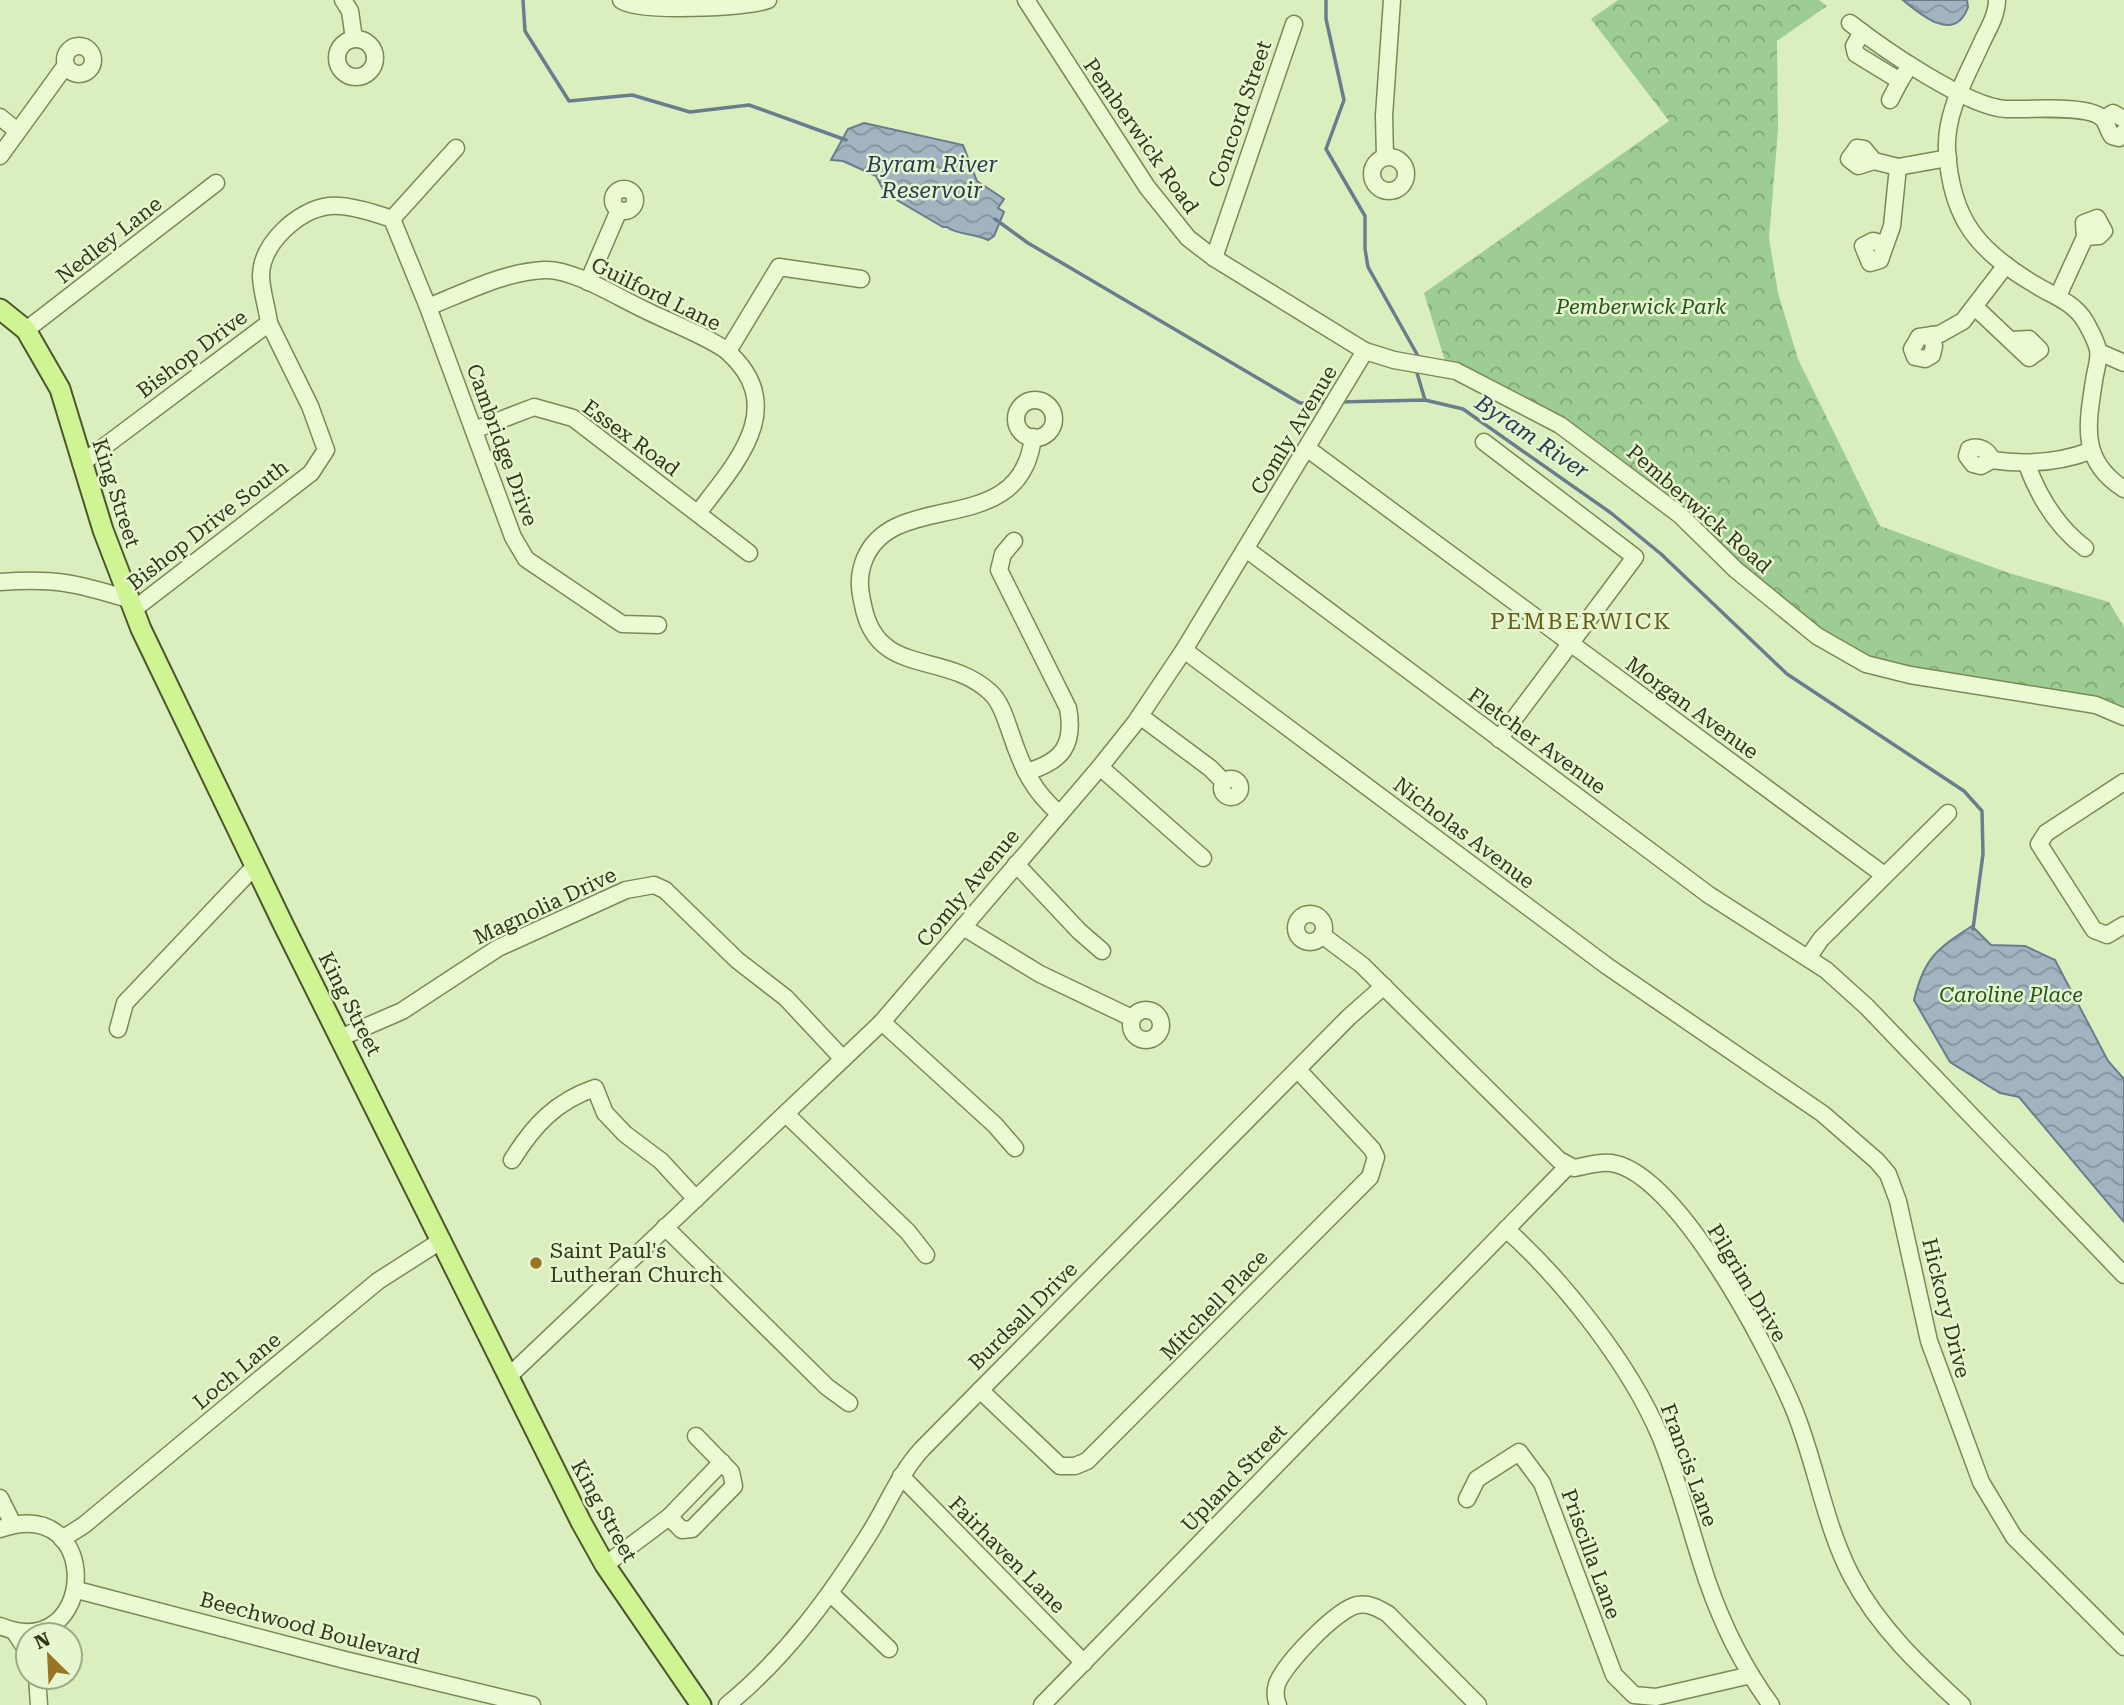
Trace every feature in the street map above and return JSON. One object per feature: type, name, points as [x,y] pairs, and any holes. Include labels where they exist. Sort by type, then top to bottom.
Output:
[{"type":"main road","name":"King Street","points":[[0,309],[26,330],[60,389],[81,464],[130,605],[255,866],[509,1376],[605,1565],[701,1705]]},
{"type":"street","points":[[343,0],[350,11],[354,39]]},
{"type":"street","points":[[621,0],[633,6],[695,7],[768,0]]},
{"type":"street","name":"Pemberwick Road","points":[[1026,0],[1153,195],[1188,239],[1214,258],[1364,351],[1394,360],[1456,371],[1560,425],[1680,515],[1736,570],[1817,636],[1866,664],[1909,675],[2096,705],[2124,716]]},
{"type":"street","points":[[1385,157],[1384,116],[1392,0]]},
{"type":"street","points":[[1997,0],[1989,29],[1951,118],[1948,158],[1962,221],[1977,241],[2007,265],[2057,296],[2083,318],[2099,352],[2087,436],[2090,451],[2106,476],[2124,489]]},
{"type":"street","name":"Concord Street","points":[[1214,258],[1294,24]]},
{"type":"street","points":[[1900,81],[1856,54],[1856,28],[1910,65],[1987,106],[2066,110],[2098,115],[2105,119],[2112,136],[2119,138],[2124,132]]},
{"type":"street","points":[[0,156],[16,130],[66,65]]},
{"type":"street","points":[[1891,100],[1910,65]]},
{"type":"street","points":[[2105,119],[2113,113],[2124,119]]},
{"type":"street","points":[[0,117],[16,130]]},
{"type":"street","points":[[384,216],[456,148]]},
{"type":"street","points":[[1874,161],[1898,167],[1948,158]]},
{"type":"street","points":[[1884,244],[1892,226],[1898,167]]},
{"type":"street","name":"Nedley Lane","points":[[26,330],[216,183]]},
{"type":"street","name":"Bishop Drive","points":[[81,464],[269,323],[261,273],[270,244],[293,222],[328,206],[384,216]]},
{"type":"street","points":[[587,282],[619,210]]},
{"type":"street","name":"Cambridge Drive","points":[[384,216],[428,307],[513,537],[526,559],[622,624],[657,625]]},
{"type":"street","points":[[2057,296],[2085,237]]},
{"type":"street","points":[[1930,335],[1940,334],[1963,321],[2007,265]]},
{"type":"street","points":[[728,351],[779,267],[861,279]]},
{"type":"street","name":"Guilford Lane","points":[[428,307],[515,273],[548,269],[587,282],[728,351],[755,393],[756,422],[746,448],[698,513]]},
{"type":"street","points":[[1975,307],[2012,340]]},
{"type":"street","name":"Bishop Drive South","points":[[130,605],[311,473],[326,450],[310,406],[269,323]]},
{"type":"street","name":"Comly Avenue","points":[[509,1376],[882,1022],[1100,767],[1140,716],[1184,650],[1308,449],[1364,351]]},
{"type":"street","points":[[2099,352],[2124,363]]},
{"type":"street","name":"Essex Road","points":[[474,430],[534,407],[573,418],[749,553]]},
{"type":"street","points":[[1033,437],[1028,461],[1008,488],[968,509],[892,528],[867,554],[859,581],[866,618],[885,649],[971,678],[992,694],[1026,772],[1041,798],[1060,814]]},
{"type":"street","points":[[1484,442],[1635,557],[1499,739]]},
{"type":"street","name":"Morgan Avenue","points":[[1308,449],[1884,874]]},
{"type":"street","points":[[1992,460],[2026,465],[2070,458],[2090,451]]},
{"type":"street","points":[[2026,465],[2050,510],[2073,539],[2085,548]]},
{"type":"street","points":[[1014,541],[999,564],[1002,577],[1068,708],[1072,729],[1069,742],[1057,757],[1045,766],[1026,772]]},
{"type":"street","name":"Fletcher Avenue","points":[[1247,550],[1709,895],[1808,958]]},
{"type":"street","points":[[0,582],[47,579],[72,582],[130,605]]},
{"type":"street","name":"Nicholas Avenue","points":[[1184,650],[1607,966],[1721,1046]]},
{"type":"street","points":[[1140,716],[1224,782]]},
{"type":"street","points":[[1100,767],[1203,858]]},
{"type":"street","points":[[2124,782],[2046,833],[2039,844],[2094,930],[2107,935],[2124,925]]},
{"type":"street","points":[[1948,813],[1821,939],[1808,958],[1867,1007],[2124,1275]]},
{"type":"street","points":[[1016,864],[1079,931],[1102,951]]},
{"type":"street","points":[[118,1029],[125,1003],[255,866]]},
{"type":"street","name":"Magnolia Drive","points":[[342,1037],[402,1011],[498,948],[626,890],[654,885],[674,898],[737,960],[786,998],[843,1059]]},
{"type":"street","points":[[962,927],[1040,974],[1132,1018]]},
{"type":"street","points":[[1322,934],[1384,986],[1568,1166]]},
{"type":"street","name":"Burdsall Drive","points":[[727,1705],[779,1656],[830,1593],[875,1524],[901,1476],[922,1449],[1384,986]]},
{"type":"street","points":[[882,1022],[995,1125],[1015,1148]]},
{"type":"street","name":"Hickory Drive","points":[[1721,1046],[1823,1114],[1888,1174],[1898,1201],[1929,1341],[1981,1482],[2014,1536],[2124,1647]]},
{"type":"street","name":"Mitchell Place","points":[[980,1390],[1060,1465],[1087,1461],[1144,1406],[1370,1177],[1376,1157],[1372,1149],[1298,1070]]},
{"type":"street","points":[[512,1160],[543,1118],[563,1101],[595,1088],[605,1113],[625,1134],[660,1161],[696,1199]]},
{"type":"street","points":[[787,1115],[908,1232],[926,1255]]},
{"type":"street","name":"Pilgrim Drive","points":[[1568,1166],[1574,1168],[1612,1163],[1636,1172],[1703,1244],[1728,1284],[1789,1399],[1842,1556],[1864,1597],[1896,1642],[1962,1705]]},
{"type":"street","name":"Upland Street","points":[[1042,1705],[1568,1166]]},
{"type":"street","points":[[665,1227],[827,1387],[849,1403]]},
{"type":"street","name":"Francis Lane","points":[[1506,1229],[1554,1277],[1641,1396],[1670,1463],[1708,1583],[1751,1675],[1771,1705]]},
{"type":"street","name":"Loch Lane","points":[[62,1539],[84,1525],[378,1281],[442,1240]]},
{"type":"street","points":[[669,1517],[682,1530],[691,1529],[734,1486],[734,1478],[722,1462],[696,1436]]},
{"type":"street","name":"Priscilla Lane","points":[[1467,1499],[1477,1479],[1519,1452],[1542,1483],[1620,1683],[1628,1691],[1642,1698],[1677,1698]]},
{"type":"street","points":[[605,1565],[669,1517],[722,1462]]},
{"type":"street","name":"Fairhaven Lane","points":[[901,1476],[1084,1663]]},
{"type":"street","points":[[0,1498],[6,1526],[38,1525],[62,1539],[76,1561],[77,1590],[60,1619],[44,1628],[7,1629]]},
{"type":"street","name":"Beechwood Boulevard","points":[[77,1590],[523,1704]]},
{"type":"street","points":[[830,1593],[890,1649]]},
{"type":"street","points":[[1278,1705],[1278,1682],[1298,1653],[1343,1613],[1360,1605],[1377,1607],[1388,1614],[1478,1705]]},
{"type":"street","points":[[1677,1698],[1751,1675]]},
{"type":"green space","name":"Pemberwick Park","points":[[1618,0],[1819,0],[1827,6],[1777,41],[1778,130],[1769,238],[1778,293],[1798,359],[1880,526],[2009,573],[2109,602],[2124,627],[2124,709],[1866,657],[1827,637],[1589,437],[1446,364],[1424,293],[1669,121],[1591,19]]},
{"type":"water","points":[[1903,0],[1967,0],[1968,7],[1955,24],[1946,25],[1928,19]]},
{"type":"water","name":"Byram River Reservoir","points":[[864,123],[963,145],[977,181],[1004,199],[998,208],[1004,212],[994,236],[988,240],[943,227],[885,193],[876,176],[843,161],[831,160],[848,129]]},
{"type":"water","name":"Caroline Place","points":[[1972,926],[1991,945],[2025,946],[2055,960],[2108,1061],[2124,1079],[2124,1222],[2019,1097],[2000,1093],[1950,1062],[1914,1000],[1922,974],[1933,956]]},
{"type":"waterway","name":"Byram River","points":[[523,0],[525,31],[569,101],[632,95],[690,112],[749,105],[846,140]]},
{"type":"waterway","points":[[1326,0],[1326,19],[1344,100],[1326,149],[1365,216],[1368,267],[1418,356]]},
{"type":"waterway","name":"Byram River","points":[[995,219],[1028,243],[1300,403],[1328,402]]},
{"type":"waterway","points":[[1417,373],[1425,400]]},
{"type":"waterway","name":"Byram River","points":[[1339,402],[1425,400],[1463,409],[1611,513],[1661,554],[1787,674],[1964,791],[1982,811],[1983,854],[1973,929]]},
{"type":"place","name":"Saint Paul's Lutheran Church","points":[[536,1263]]},
{"type":"district","name":"PEMBERWICK","points":[[1581,621]]}]
